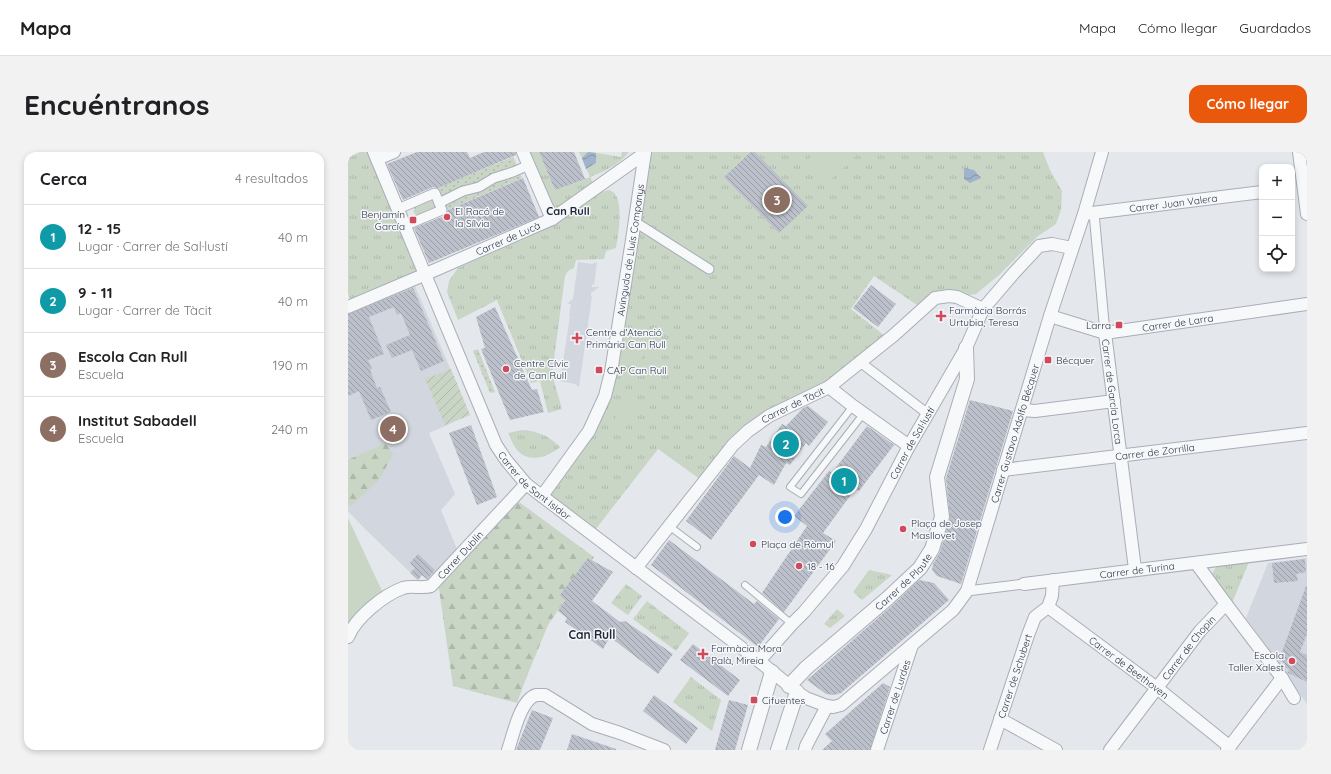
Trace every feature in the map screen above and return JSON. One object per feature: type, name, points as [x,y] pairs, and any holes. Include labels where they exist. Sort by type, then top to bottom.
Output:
[{"type":"street","points":[[375,156],[394,152]]},
{"type":"street","points":[[523,152],[552,219]]},
{"type":"street","name":"Carrer de Lucà","points":[[348,307],[552,219],[645,152]]},
{"type":"street","name":"Avinguda de Lluís Companys","points":[[542,496],[589,431],[605,396],[611,372],[645,152]]},
{"type":"street","name":"Carrer Gustavo Adolfo Bécquer","points":[[830,707],[841,705],[953,610],[967,591],[1072,248],[1089,214],[1102,152]]},
{"type":"street","points":[[1299,152],[1301,187],[1307,214]]},
{"type":"street","name":"Carrer de Sant Isidor","points":[[375,156],[426,274],[496,445],[506,460],[526,484],[759,661],[793,689],[806,698],[830,707]]},
{"type":"street","points":[[439,203],[463,191],[479,187],[494,178],[528,165]]},
{"type":"street","name":"Carrer Juan Valera","points":[[1089,214],[1259,192]]},
{"type":"street","points":[[398,208],[434,193],[442,210],[404,226]]},
{"type":"street","name":"Carrer de García Lorca","points":[[1089,214],[1135,569]]},
{"type":"street","points":[[635,222],[709,269]]},
{"type":"street","name":"Carrer de Sal·lustí","points":[[759,661],[804,612],[843,566],[866,529],[909,446],[966,348],[983,309],[1039,246],[1052,244],[1072,248]]},
{"type":"street","name":"Carrer de Tàcit","points":[[636,568],[733,445],[748,431],[769,416],[829,387],[935,298],[949,296],[957,297],[983,309]]},
{"type":"street","name":"Carrer de Larra","points":[[1050,316],[1105,333],[1307,304]]},
{"type":"street","name":"Carrer de Plaute","points":[[793,689],[806,668],[888,598],[920,568],[932,549],[942,517],[937,477],[967,379],[966,348]]},
{"type":"street","points":[[860,362],[928,414]]},
{"type":"street","points":[[829,387],[909,446]]},
{"type":"street","points":[[1022,410],[1035,411],[1114,401]]},
{"type":"street","name":"Carrer de Zorrilla","points":[[1003,470],[1307,433]]},
{"type":"street","name":"Carrer Dublín","points":[[348,637],[354,626],[362,617],[388,595],[404,588],[431,586],[526,484]]},
{"type":"street","name":"Carrer de Turina","points":[[967,591],[1307,548]]},
{"type":"street","points":[[1196,563],[1282,678],[1294,698]]},
{"type":"street","points":[[1048,607],[1052,596],[1053,580]]},
{"type":"street","name":"Carrer de Chopin","points":[[1110,750],[1200,631],[1226,604]]},
{"type":"street","name":"Carrer de Beethoven","points":[[1048,607],[1157,688],[1228,748]]},
{"type":"street","name":"Carrer de Schubert","points":[[990,750],[1035,617],[1048,607]]},
{"type":"street","name":"Carrer de Lurdes","points":[[877,750],[913,644]]},
{"type":"street","points":[[749,750],[772,672]]},
{"type":"street","points":[[1228,748],[1282,678]]},
{"type":"street","points":[[778,750],[793,689]]},
{"type":"street","points":[[508,750],[523,706],[529,699],[536,695],[545,695],[592,724],[664,750]]},
{"type":"street","points":[[805,750],[830,707]]},
{"type":"street","points":[[1000,719],[1056,750]]},
{"type":"lane","points":[[853,406],[790,487],[801,494],[864,413]]},
{"type":"lane","points":[[669,526],[697,547]]},
{"type":"lane","points":[[745,585],[792,624]]},
{"type":"shaded area","name":"Centre d'Atenció Primària Can Rull","points":[[578,262],[592,264],[597,262],[594,285],[592,284],[592,287],[599,287],[591,293],[592,296],[579,387],[575,384],[560,381],[570,316],[571,304],[567,304],[573,299]]},
{"type":"shaded area","points":[[412,279],[470,415],[429,433],[455,494],[441,510],[457,549],[428,581],[422,575],[418,580],[348,511],[348,307]]},
{"type":"shaded area","name":"Escola Taller Xalest","points":[[1307,558],[1307,704],[1246,618],[1268,563]]},
{"type":"green space","points":[[360,152],[370,152],[418,271],[351,301],[348,294],[348,158]]},
{"type":"green space","points":[[530,152],[539,152],[555,190],[590,177],[593,183],[556,213]]},
{"type":"green space","points":[[579,152],[591,152],[621,157],[622,152],[629,152],[616,164],[590,177]]},
{"type":"green space","points":[[645,152],[1043,152],[1050,170],[1062,191],[1061,210],[1056,224],[1038,236],[999,275],[976,294],[957,297],[949,296],[923,309],[874,276],[851,309],[885,336],[860,362],[769,416],[704,482],[658,449],[592,534],[542,496],[605,396]]},
{"type":"green space","points":[[815,152],[860,152],[824,186],[803,164]]},
{"type":"green space","points":[[513,157],[517,165],[486,180],[444,196],[439,193],[437,188]]},
{"type":"green space","points":[[520,173],[522,178],[447,210],[446,206],[451,201]]},
{"type":"green space","points":[[609,190],[614,193],[618,199],[619,207],[620,216],[616,248],[606,251],[604,259],[576,260],[574,268],[568,271],[565,276],[552,374],[562,409],[548,413],[540,381],[531,383],[497,300],[458,320],[447,292],[449,281],[458,268],[553,222],[599,193]]},
{"type":"green space","points":[[434,196],[439,209],[417,216],[414,211],[415,206]]},
{"type":"green space","points":[[641,321],[644,323],[644,345],[642,356],[638,366],[635,368],[632,358],[632,344],[638,325]]},
{"type":"green space","points":[[478,349],[495,392],[490,393],[473,351]]},
{"type":"green space","points":[[451,369],[470,415],[445,425],[425,379]]},
{"type":"green space","points":[[630,400],[634,404],[632,417],[624,428],[617,430],[615,423],[617,412],[623,402]]},
{"type":"green space","points":[[522,430],[543,435],[560,447],[550,454],[538,458],[527,457],[517,450],[508,433]]},
{"type":"green space","points":[[385,443],[393,454],[379,480],[350,507],[348,505],[348,460]]},
{"type":"green space","points":[[519,502],[594,557],[548,625],[517,703],[453,686],[438,582]]},
{"type":"green space","points":[[348,518],[383,593],[348,628]]},
{"type":"green space","points":[[1249,562],[1232,603],[1212,574],[1216,567]]},
{"type":"green space","points":[[869,570],[892,575],[862,600],[853,592]]},
{"type":"green space","points":[[626,584],[642,596],[628,615],[611,603]]},
{"type":"green space","points":[[647,601],[689,633],[676,651],[633,619]]},
{"type":"green space","points":[[837,609],[845,616],[830,628],[824,624]]},
{"type":"green space","points":[[691,677],[721,700],[712,731],[673,702]]},
{"type":"water","points":[[588,152],[596,153],[596,163],[586,169],[582,158]]},
{"type":"water","points":[[964,168],[974,170],[981,178],[970,183],[964,179]]},
{"type":"building","points":[[417,152],[467,152],[470,158],[484,152],[516,152],[516,155],[438,188],[433,187],[403,200],[387,164]]},
{"type":"building","points":[[539,152],[574,152],[585,179],[555,190]]},
{"type":"building","points":[[751,152],[755,152],[808,206],[779,233],[724,177]]},
{"type":"building","points":[[523,178],[539,217],[429,263],[414,228],[444,216],[448,210]]},
{"type":"building","points":[[871,285],[896,304],[878,327],[853,308]]},
{"type":"building","points":[[413,288],[444,361],[421,371],[412,350],[392,358],[386,345],[410,335],[401,313],[397,315],[394,307],[369,317],[384,354],[368,360],[372,369],[370,370],[377,388],[380,387],[391,412],[371,420],[359,391],[348,396],[348,314]]},
{"type":"building","name":"Centre Cívic de Can Rull","points":[[495,307],[532,390],[537,389],[544,412],[510,420],[481,349],[485,348],[476,317]]},
{"type":"building","points":[[970,400],[1013,411],[961,584],[937,576],[932,570],[933,564],[940,552],[950,519],[946,478]]},
{"type":"building","points":[[808,406],[828,422],[809,446],[806,443],[790,465],[786,463],[774,485],[759,475],[711,540],[686,521],[734,456],[750,468],[761,445],[766,447],[782,424],[786,426],[803,408]]},
{"type":"building","points":[[471,425],[497,497],[477,505],[449,433]]},
{"type":"building","points":[[867,426],[894,445],[859,491],[855,489],[823,533],[836,541],[784,612],[762,593],[807,526],[794,516],[829,471],[832,473]]},
{"type":"building","points":[[669,540],[754,604],[757,601],[779,619],[758,647],[651,565]]},
{"type":"building","points":[[418,554],[435,570],[427,579],[422,575],[418,580],[410,573],[415,568],[410,563]]},
{"type":"building","points":[[588,558],[613,572],[592,601],[620,622],[625,621],[673,654],[658,674],[610,637],[603,649],[565,622],[567,618],[558,611],[565,600],[560,595]]},
{"type":"building","points":[[1305,559],[1306,572],[1296,574],[1298,581],[1274,583],[1272,563]]},
{"type":"building","points":[[919,580],[934,583],[949,600],[841,693],[834,695],[826,694],[807,680],[894,604]]},
{"type":"building","points":[[1306,586],[1307,634],[1300,652],[1307,655],[1307,682],[1288,673],[1289,669],[1284,667],[1285,663],[1279,660]]},
{"type":"building","points":[[693,644],[740,680],[728,696],[680,660]]},
{"type":"building","points":[[883,683],[890,687],[870,750],[822,750],[832,741],[825,734]]},
{"type":"building","points":[[654,695],[698,728],[686,744],[643,711]]},
{"type":"building","points":[[729,700],[748,705],[735,750],[715,750]]},
{"type":"building","points":[[532,710],[553,718],[540,750],[516,750]]},
{"type":"building","points":[[572,734],[616,749],[616,750],[567,750]]},
{"type":"place","name":"Escola Can Rull","points":[[777,200]]},
{"type":"place","name":"El Racó de la Sílvia","points":[[447,217]]},
{"type":"place","name":"Benjamín García","points":[[413,220]]},
{"type":"place","name":"Farmàcia Borrás Urtubia, Teresa","points":[[941,316]]},
{"type":"place","name":"Larra","points":[[1119,325]]},
{"type":"place","name":"Centre d'Atenció Primària Can Rull","points":[[577,338]]},
{"type":"place","name":"Bécquer","points":[[1048,360]]},
{"type":"place","name":"Centre Cívic de Can Rull","points":[[506,369]]},
{"type":"place","name":"CAP Can Rull","points":[[599,370]]},
{"type":"place","name":"Institut Sabadell","points":[[393,429]]},
{"type":"place","name":"9 - 11","points":[[786,444]]},
{"type":"place","name":"12 - 15","points":[[844,481]]},
{"type":"place","name":"Plaça de Josep Masllovet","points":[[903,529]]},
{"type":"place","name":"Plaça de Ròmul","points":[[753,544]]},
{"type":"place","name":"18 - 16","points":[[799,566]]},
{"type":"place","name":"Farmàcia Mora Palà, Mireia","points":[[703,654]]},
{"type":"place","name":"Escola Taller Xalest","points":[[1292,661]]},
{"type":"place","name":"Cifuentes","points":[[754,700]]},
{"type":"district","name":"Can Rull","points":[[568,211]]},
{"type":"district","name":"Can Rull","points":[[592,634]]}]
